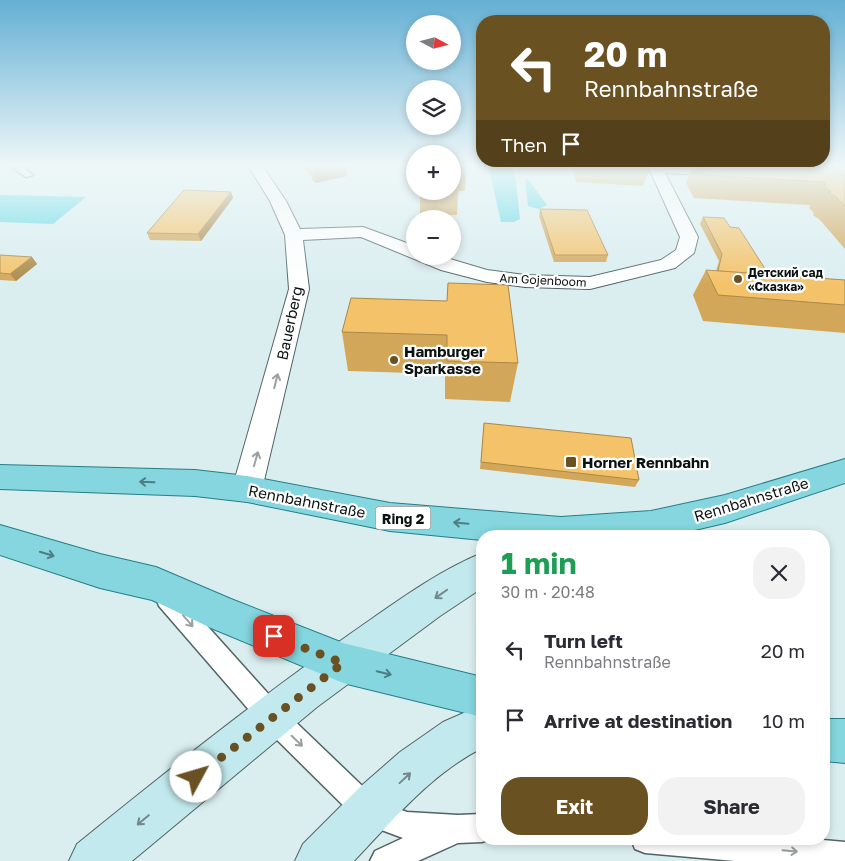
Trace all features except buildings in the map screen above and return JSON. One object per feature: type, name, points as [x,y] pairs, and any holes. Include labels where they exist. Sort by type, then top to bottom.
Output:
[{"type":"main road","name":"Rennbahnstraße","points":[[604,530],[651,526],[725,509],[845,471]]},
{"type":"main road","name":"Rennbahnstraße","points":[[0,477],[196,483],[247,489],[390,517],[518,530]]},
{"type":"main road","points":[[0,540],[100,571],[156,584],[224,615],[343,663],[476,696]]},
{"type":"main road","points":[[830,740],[845,741]]},
{"type":"street","name":"Bauerberg","points":[[247,489],[299,289],[294,234],[280,204]]},
{"type":"street","name":"Am Gojenboom","points":[[445,265],[487,276],[525,281],[590,283],[668,264],[686,253],[689,238],[673,204]]},
{"type":"street","points":[[294,234],[363,232],[406,249]]},
{"type":"street","points":[[94,861],[272,716],[460,580],[476,573]]},
{"type":"street","points":[[320,861],[426,759],[462,734],[476,728]]},
{"type":"lane","points":[[156,584],[272,716],[370,812],[407,826],[470,828]]},
{"type":"lane","points":[[384,861],[470,828]]},
{"type":"lane","points":[[716,845],[845,856]]},
{"type":"shaded area","points":[[0,204],[77,204],[53,224],[0,222]]},
{"type":"shaded area","points":[[497,204],[518,204],[520,219],[514,222],[501,222]]},
{"type":"shaded area","points":[[528,204],[547,205],[539,209],[528,206]]},
{"type":"place","name":"Детский сад «Сказка»","points":[[738,279]]},
{"type":"place","name":"Hamburger Sparkasse","points":[[394,360]]},
{"type":"place","name":"Horner Rennbahn","points":[[571,462]]},
{"type":"route","points":[[196,777],[272,716],[343,663],[274,636]]}]
